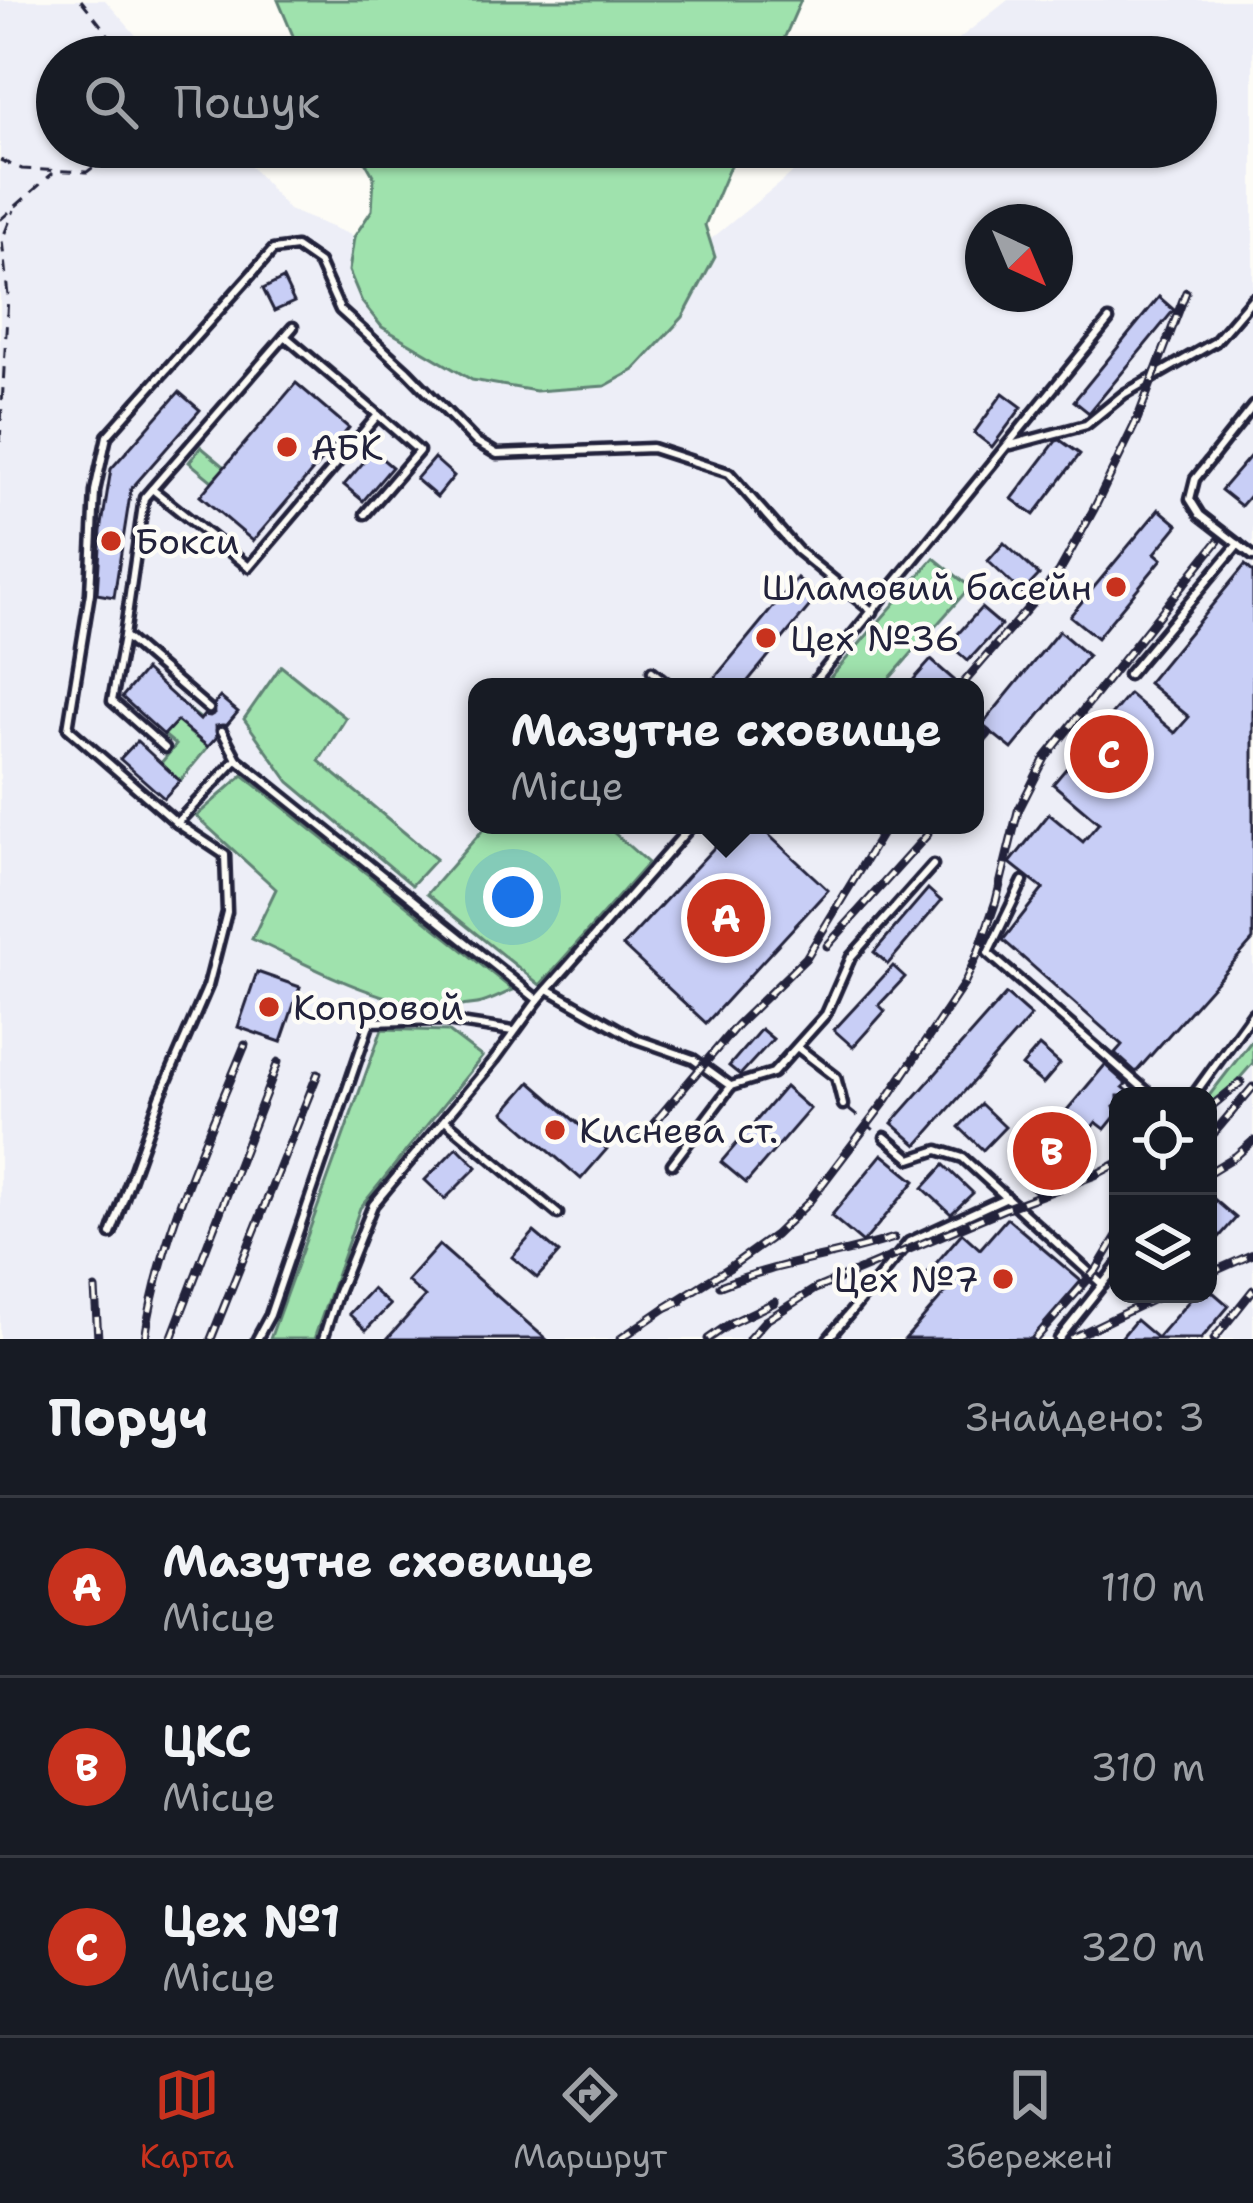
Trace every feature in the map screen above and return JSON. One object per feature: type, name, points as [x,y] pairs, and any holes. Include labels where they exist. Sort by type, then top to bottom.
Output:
[{"type":"lane","points":[[111,1234],[160,1097],[208,986],[227,912],[224,855],[177,823],[68,728],[90,592],[95,491],[107,436],[273,250],[296,247],[319,263],[340,310],[475,441],[497,454],[652,448],[729,473],[798,551],[873,612]]},
{"type":"lane","points":[[1007,446],[1086,425],[1124,394],[1215,343],[1253,298]]},
{"type":"lane","points":[[818,678],[1109,320]]},
{"type":"lane","points":[[165,748],[112,701],[144,498],[292,327]]},
{"type":"lane","points":[[284,336],[419,451],[365,514]]},
{"type":"lane","points":[[1253,406],[1195,479],[1190,499],[1200,515],[1253,556]]},
{"type":"lane","points":[[152,489],[249,567],[378,415]]},
{"type":"lane","points":[[1129,675],[1238,544]]},
{"type":"lane","points":[[124,636],[209,709]]},
{"type":"lane","points":[[652,671],[661,678]]},
{"type":"lane","points":[[222,731],[237,759],[538,1000]]},
{"type":"lane","points":[[177,823],[237,759]]},
{"type":"lane","points":[[323,1339],[373,1204],[495,1059],[538,1000],[684,834]]},
{"type":"lane","points":[[672,1164],[731,1086],[773,1073],[826,1014],[850,957],[933,866]]},
{"type":"lane","points":[[1023,881],[988,953],[1142,1087]]},
{"type":"lane","points":[[548,989],[636,1039],[693,1058],[731,1086]]},
{"type":"lane","points":[[1200,1087],[1253,1013]]},
{"type":"lane","points":[[257,1339],[270,1315],[370,1022],[440,1020],[513,1031]]},
{"type":"lane","points":[[796,1047],[836,1077],[843,1105]]},
{"type":"lane","points":[[445,1119],[558,1214]]},
{"type":"lane","points":[[885,1137],[911,1159],[938,1150],[963,1158],[1102,1285]]},
{"type":"lane","points":[[828,1339],[909,1242],[1006,1197]]},
{"type":"lane","points":[[1059,1339],[1109,1276]]},
{"type":"path","points":[[81,0],[109,36]]},
{"type":"path","points":[[0,160],[22,169],[54,172],[92,168]]},
{"type":"path","points":[[0,220],[54,172]]},
{"type":"path","points":[[0,442],[8,296],[2,240],[14,210]]},
{"type":"path","points":[[843,1105],[885,1137]]},
{"type":"shaded area","points":[[0,0],[105,0],[137,36],[36,36],[36,168],[252,168],[289,210],[513,300],[689,257],[798,168],[1217,168],[1217,36],[963,36],[1008,0],[1253,0],[1253,1339],[0,1339]]},
{"type":"green space","points":[[278,0],[801,0],[785,36],[293,36]]},
{"type":"green space","points":[[369,168],[729,168],[705,225],[715,257],[683,317],[634,370],[605,386],[536,391],[472,380],[382,327],[362,302],[349,271],[354,237],[372,210],[374,177]]},
{"type":"green space","points":[[201,447],[225,467],[212,481],[189,462]]},
{"type":"green space","points":[[934,558],[970,587],[890,678],[830,678]]},
{"type":"green space","points":[[281,666],[346,718],[319,761],[436,859],[412,885],[289,782],[244,719]]},
{"type":"green space","points":[[188,709],[201,719],[190,733],[208,747],[180,781],[161,763],[176,745],[164,735]]},
{"type":"green space","points":[[243,775],[513,990],[477,1004],[418,1004],[361,988],[252,939],[276,889],[196,816]]},
{"type":"green space","points":[[479,834],[615,834],[648,863],[540,985],[427,894]]},
{"type":"green space","points":[[382,1029],[448,1031],[482,1057],[360,1208],[314,1339],[270,1339]]},
{"type":"green space","points":[[1253,1039],[1253,1063],[1217,1104],[1216,1087]]},
{"type":"building","points":[[283,279],[294,302],[274,311],[263,289]]},
{"type":"building","points":[[1159,297],[1174,310],[1089,413],[1074,401]]},
{"type":"building","name":"АБК","points":[[296,383],[349,428],[253,541],[200,496]]},
{"type":"building","points":[[179,392],[200,410],[131,489],[114,597],[97,594],[111,469]]},
{"type":"building","points":[[1003,393],[1022,407],[992,447],[974,433]]},
{"type":"building","points":[[1060,440],[1080,454],[1034,515],[1012,499]]},
{"type":"building","points":[[373,451],[392,467],[363,501],[344,485]]},
{"type":"building","points":[[1253,453],[1253,492],[1241,506],[1221,490]]},
{"type":"building","points":[[434,458],[454,476],[437,497],[416,479]]},
{"type":"building","name":"Шламовий басейн","points":[[1159,509],[1178,525],[1155,553],[1162,559],[1097,638],[1070,616]]},
{"type":"building","points":[[1004,543],[1039,575],[1022,593],[988,561]]},
{"type":"building","points":[[1245,565],[1253,572],[1253,940],[1136,1072],[1115,1053],[1122,1045],[1003,940],[1043,889],[1010,863],[1049,814],[1083,842],[1099,823],[1053,784],[1129,694],[1175,733],[1189,717],[1148,683]]},
{"type":"building","name":"Цех №36","points":[[797,578],[818,596],[750,678],[715,678]]},
{"type":"building","points":[[981,608],[1001,625],[968,661],[949,644]]},
{"type":"building","points":[[1059,631],[1088,656],[1012,749],[984,723]]},
{"type":"building","points":[[931,660],[952,678],[915,678]]},
{"type":"building","points":[[145,670],[200,720],[215,713],[214,704],[220,697],[238,712],[227,725],[216,726],[217,737],[208,747],[177,721],[164,735],[122,697]]},
{"type":"building","points":[[137,741],[180,781],[164,798],[120,759]]},
{"type":"building","points":[[727,834],[768,834],[828,890],[706,1023],[623,946]]},
{"type":"building","points":[[928,889],[941,901],[888,964],[874,952]]},
{"type":"building","points":[[893,966],[905,977],[879,1005],[885,1011],[853,1047],[834,1030]]},
{"type":"building","name":"Копровой","points":[[257,972],[300,987],[281,1042],[238,1027]]},
{"type":"building","points":[[1006,994],[1031,1016],[917,1145],[892,1123]]},
{"type":"building","points":[[761,1029],[773,1039],[740,1075],[729,1066]]},
{"type":"building","points":[[1039,1046],[1060,1064],[1043,1084],[1022,1066]]},
{"type":"building","points":[[1105,1065],[1126,1084],[1109,1087],[1109,1124],[1105,1129],[1096,1122],[1038,1194],[1013,1174]]},
{"type":"building","name":"Киснева ст.","points":[[530,1082],[607,1149],[581,1179],[504,1112]]},
{"type":"building","points":[[785,1087],[810,1109],[746,1183],[721,1162]]},
{"type":"building","points":[[981,1104],[1005,1127],[983,1150],[959,1127]]},
{"type":"building","points":[[457,1147],[477,1167],[445,1199],[425,1180]]},
{"type":"building","points":[[882,1154],[915,1181],[863,1243],[831,1216]]},
{"type":"building","points":[[944,1165],[973,1193],[951,1214],[923,1188]]},
{"type":"building","points":[[1217,1202],[1236,1218],[1217,1240]]},
{"type":"building","name":"Цех №7","points":[[1007,1218],[1081,1281],[1031,1339],[905,1339],[945,1293],[925,1276],[962,1233],[980,1249]]},
{"type":"building","points":[[534,1232],[559,1253],[537,1278],[512,1257]]},
{"type":"building","points":[[439,1245],[546,1339],[387,1339],[425,1297],[407,1281]]},
{"type":"building","points":[[372,1289],[390,1305],[366,1330],[349,1314]]},
{"type":"building","points":[[1217,1296],[1229,1306],[1201,1339],[1120,1339],[1136,1320],[1157,1338],[1187,1303],[1217,1303]]},
{"type":"railway","points":[[968,678],[1059,572],[1137,420],[1186,292]]},
{"type":"railway","points":[[665,1308],[775,1235],[808,1203],[887,1099],[964,984],[996,901],[1018,811],[1045,758],[1218,541]]},
{"type":"railway","points":[[984,739],[988,734]]},
{"type":"railway","points":[[639,1141],[737,1025],[806,958],[882,834]]},
{"type":"railway","points":[[827,946],[928,834]]},
{"type":"railway","points":[[145,1339],[173,1226],[245,1045]]},
{"type":"railway","points":[[171,1339],[278,1062]]},
{"type":"railway","points":[[211,1339],[318,1073]]},
{"type":"railway","points":[[1217,1102],[1241,1082]]},
{"type":"railway","points":[[1217,1129],[1253,1087]]},
{"type":"railway","points":[[1217,1168],[1253,1141]]},
{"type":"railway","points":[[749,1339],[765,1321],[815,1289],[1109,1168]]},
{"type":"railway","points":[[720,1286],[894,1238]]},
{"type":"railway","points":[[1035,1339],[1109,1249]]},
{"type":"railway","points":[[1217,1270],[1253,1254]]},
{"type":"railway","points":[[95,1289],[98,1339]]},
{"type":"railway","points":[[1214,1339],[1253,1290]]},
{"type":"railway","points":[[620,1339],[681,1301]]},
{"type":"railway","points":[[708,1339],[775,1302]]},
{"type":"railway","points":[[1070,1339],[1145,1303]]},
{"type":"place","name":"АБК","points":[[287,447]]},
{"type":"place","name":"Бокси","points":[[111,541]]},
{"type":"place","name":"Шламовий басейн","points":[[1116,587]]},
{"type":"place","name":"Цех №36","points":[[766,638]]},
{"type":"place","name":"Цех №1","points":[[1109,754]]},
{"type":"place","name":"Мазутне сховище","points":[[726,918]]},
{"type":"place","name":"Копровой","points":[[269,1007]]},
{"type":"place","name":"Киснева ст.","points":[[555,1130]]},
{"type":"place","name":"ЦКС","points":[[1052,1151]]},
{"type":"place","name":"Цех №7","points":[[1003,1279]]}]
